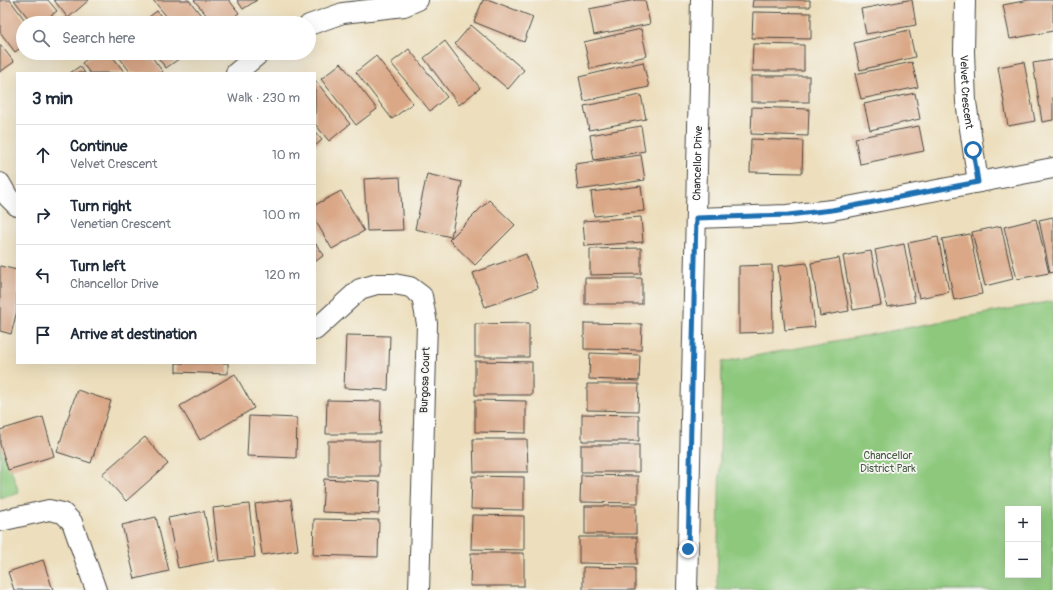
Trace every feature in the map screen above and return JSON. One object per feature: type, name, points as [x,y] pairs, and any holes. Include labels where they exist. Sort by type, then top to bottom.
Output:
[{"type":"street","points":[[316,23],[343,13],[404,6],[418,0]]},
{"type":"street","name":"Chancellor Drive","points":[[687,590],[701,0]]},
{"type":"street","name":"Velvet Crescent","points":[[965,0],[964,52],[966,102],[978,182]]},
{"type":"street","points":[[237,72],[252,60]]},
{"type":"street","points":[[696,218],[788,215],[832,210],[1053,168]]},
{"type":"street","points":[[0,183],[8,197],[16,205]]},
{"type":"street","name":"Burgosa Court","points":[[316,329],[360,289],[377,284],[394,284],[410,288],[422,296],[426,324],[419,590]]},
{"type":"street","points":[[0,521],[50,510],[63,513],[72,522],[96,590]]},
{"type":"green space","name":"Chancellor District Park","points":[[1053,301],[1053,590],[717,590],[722,362]]},
{"type":"green space","points":[[0,436],[19,493],[0,499]]},
{"type":"building","points":[[0,0],[10,0],[22,16],[16,16],[16,51],[15,52],[0,32]]},
{"type":"building","points":[[14,0],[48,0],[57,11],[50,16],[27,16]]},
{"type":"building","points":[[54,0],[89,0],[70,16],[66,16]]},
{"type":"building","points":[[153,0],[189,0],[202,16],[166,16]]},
{"type":"building","points":[[194,0],[229,0],[239,13],[235,16],[207,16]]},
{"type":"building","points":[[237,0],[257,0],[243,9]]},
{"type":"building","points":[[483,0],[490,0],[533,17],[524,42],[474,22]]},
{"type":"building","points":[[635,0],[645,0],[650,24],[594,35],[589,9]]},
{"type":"building","points":[[753,0],[810,0],[810,7],[752,7]]},
{"type":"building","points":[[912,0],[916,25],[866,34],[861,9]]},
{"type":"building","points":[[1029,0],[1053,0],[1053,31],[1010,39],[1003,5]]},
{"type":"building","points":[[157,11],[161,16],[150,16]]},
{"type":"building","points":[[753,12],[811,13],[811,39],[752,38]]},
{"type":"building","points":[[471,25],[524,70],[508,89],[455,44]]},
{"type":"building","points":[[641,29],[647,56],[590,69],[584,42]]},
{"type":"building","points":[[909,30],[915,57],[860,70],[854,43]]},
{"type":"building","points":[[445,41],[480,88],[459,105],[424,58]]},
{"type":"building","points":[[0,44],[14,62],[0,72]]},
{"type":"building","points":[[753,44],[804,45],[804,71],[752,71]]},
{"type":"building","points":[[409,49],[447,97],[430,111],[391,63]]},
{"type":"building","points":[[376,56],[413,103],[392,119],[356,72]]},
{"type":"building","points":[[86,60],[115,60],[124,72],[89,72],[82,63]]},
{"type":"building","points":[[121,60],[154,60],[163,72],[130,72]]},
{"type":"building","points":[[160,60],[177,60],[166,68]]},
{"type":"building","points":[[1053,60],[1053,120],[1042,122],[1033,63]]},
{"type":"building","points":[[643,62],[649,87],[584,101],[579,77]]},
{"type":"building","points":[[912,62],[918,87],[861,99],[855,74]]},
{"type":"building","points":[[1024,62],[1035,121],[1008,126],[998,67]]},
{"type":"building","points":[[341,63],[377,109],[356,125],[321,79]]},
{"type":"building","points":[[80,66],[84,72],[71,72]]},
{"type":"building","points":[[751,76],[809,76],[809,102],[751,102]]},
{"type":"building","points":[[316,81],[350,124],[329,141],[316,125]]},
{"type":"building","points":[[915,93],[920,119],[870,130],[864,104]]},
{"type":"building","points":[[641,95],[646,119],[589,130],[584,106]]},
{"type":"building","points":[[752,107],[809,109],[808,136],[751,134]]},
{"type":"building","points":[[641,126],[645,151],[594,160],[590,135]]},
{"type":"building","points":[[919,126],[924,151],[860,164],[855,138]]},
{"type":"building","points":[[316,133],[322,140],[316,145]]},
{"type":"building","points":[[751,139],[803,141],[802,173],[750,172]]},
{"type":"building","points":[[641,155],[645,180],[578,190],[575,164]]},
{"type":"building","points":[[427,174],[462,182],[451,237],[415,229]]},
{"type":"building","points":[[400,177],[403,230],[367,231],[364,179]]},
{"type":"building","points":[[641,186],[644,211],[594,216],[591,192]]},
{"type":"building","points":[[341,191],[364,231],[332,249],[316,222],[316,204]]},
{"type":"building","points":[[489,200],[515,225],[475,265],[449,240]]},
{"type":"building","points":[[641,217],[643,242],[585,246],[583,221]]},
{"type":"building","points":[[1053,217],[1053,272],[1050,273],[1039,220]]},
{"type":"building","points":[[1036,219],[1049,273],[1017,279],[1004,227]]},
{"type":"building","points":[[1001,226],[1013,279],[985,286],[972,232]]},
{"type":"building","points":[[970,234],[982,294],[954,300],[942,239]]},
{"type":"building","points":[[938,237],[949,292],[919,298],[908,243]]},
{"type":"building","points":[[316,244],[324,255],[316,261]]},
{"type":"building","points":[[904,244],[915,302],[887,307],[875,250]]},
{"type":"building","points":[[641,248],[641,274],[590,275],[590,249]]},
{"type":"building","points":[[871,251],[881,305],[853,310],[843,256]]},
{"type":"building","points":[[526,254],[538,288],[485,307],[473,273]]},
{"type":"building","points":[[839,258],[849,311],[820,316],[811,263]]},
{"type":"building","points":[[807,263],[815,327],[785,330],[778,266]]},
{"type":"building","points":[[772,265],[773,332],[739,333],[739,266]]},
{"type":"building","points":[[0,266],[16,270],[16,315],[11,334],[0,331]]},
{"type":"building","points":[[585,278],[642,278],[642,304],[585,304]]},
{"type":"building","points":[[529,323],[529,357],[475,357],[475,324]]},
{"type":"building","points":[[584,323],[642,324],[641,350],[584,349]]},
{"type":"building","points":[[346,335],[390,336],[388,390],[344,388]]},
{"type":"building","points":[[590,353],[640,355],[639,381],[589,379]]},
{"type":"building","points":[[475,361],[532,362],[532,395],[475,395]]},
{"type":"building","points":[[176,364],[228,364],[228,374],[176,372]]},
{"type":"building","points":[[235,374],[254,408],[200,440],[180,406]]},
{"type":"building","points":[[587,384],[639,384],[638,411],[587,410]]},
{"type":"building","points":[[77,390],[111,401],[91,463],[57,452]]},
{"type":"building","points":[[327,400],[381,401],[380,434],[326,434]]},
{"type":"building","points":[[475,400],[526,401],[526,433],[475,432]]},
{"type":"building","points":[[582,414],[639,415],[639,441],[582,441]]},
{"type":"building","points":[[249,416],[297,418],[296,458],[247,456]]},
{"type":"building","points":[[43,417],[54,456],[8,470],[0,444],[0,430]]},
{"type":"building","points":[[145,437],[168,464],[126,501],[102,474]]},
{"type":"building","points":[[473,439],[527,439],[528,472],[474,472]]},
{"type":"building","points":[[328,441],[379,441],[379,476],[328,476]]},
{"type":"building","points":[[581,445],[639,445],[639,472],[581,472]]},
{"type":"building","points":[[581,475],[638,476],[638,503],[580,502]]},
{"type":"building","points":[[472,476],[524,477],[524,510],[471,509]]},
{"type":"building","points":[[324,479],[380,482],[379,514],[322,512]]},
{"type":"building","points":[[291,499],[298,550],[262,555],[255,504]]},
{"type":"building","points":[[249,504],[255,557],[219,561],[213,508]]},
{"type":"building","points":[[585,506],[636,506],[636,534],[585,534]]},
{"type":"building","points":[[204,511],[214,561],[178,568],[168,518]]},
{"type":"building","points":[[472,515],[524,516],[524,550],[471,549]]},
{"type":"building","points":[[156,517],[169,571],[135,579],[122,525]]},
{"type":"building","points":[[314,519],[379,520],[378,557],[313,555]]},
{"type":"building","points":[[579,537],[637,537],[637,564],[579,563]]},
{"type":"building","points":[[471,553],[524,553],[524,586],[470,586]]},
{"type":"building","points":[[43,560],[53,590],[14,590],[8,572]]},
{"type":"building","points":[[583,567],[635,568],[635,590],[583,590]]},
{"type":"route","points":[[688,549],[696,218],[788,215],[832,210],[978,182],[973,150]]}]
